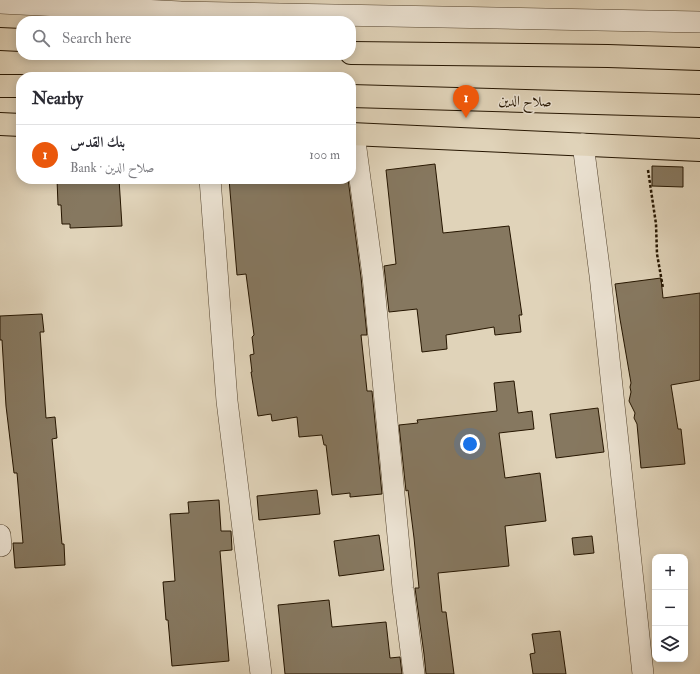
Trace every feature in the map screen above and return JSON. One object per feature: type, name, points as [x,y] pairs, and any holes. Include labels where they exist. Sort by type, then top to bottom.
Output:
[{"type":"main road","points":[[0,39],[16,40]]},
{"type":"main road","points":[[356,53],[608,56],[700,59]]},
{"type":"main road","points":[[0,86],[16,86]]},
{"type":"main road","name":"صلاح الدين","points":[[356,96],[700,106]]},
{"type":"main road","points":[[0,124],[16,125]]},
{"type":"main road","points":[[356,134],[700,150]]},
{"type":"street","points":[[0,3],[181,12],[700,22]]},
{"type":"street","points":[[76,7],[88,16]]},
{"type":"street","points":[[583,144],[600,275],[643,674]]},
{"type":"street","points":[[356,161],[373,276],[403,588],[414,674]]},
{"type":"street","points":[[210,184],[227,400],[261,674]]},
{"type":"path","points":[[644,148],[656,224],[657,254],[663,288]]},
{"type":"building","points":[[435,164],[443,233],[509,226],[522,315],[519,315],[521,332],[495,335],[494,327],[446,335],[447,349],[422,352],[417,309],[389,312],[384,266],[396,264],[386,170]]},
{"type":"building","points":[[652,166],[683,167],[683,187],[652,186]]},
{"type":"building","points":[[57,184],[119,184],[122,226],[70,228],[70,224],[62,224],[61,205],[58,205]]},
{"type":"building","points":[[229,184],[349,184],[367,335],[361,335],[367,391],[372,391],[382,494],[350,497],[350,493],[332,495],[326,445],[324,445],[322,435],[299,437],[297,417],[272,421],[271,414],[258,416],[251,372],[250,355],[254,354],[252,337],[254,335],[246,274],[237,275]]},
{"type":"building","points":[[661,278],[663,298],[700,293],[700,380],[671,385],[678,429],[681,429],[685,464],[641,468],[637,424],[634,418],[635,413],[629,401],[631,383],[615,284]]},
{"type":"building","points":[[42,314],[44,332],[40,332],[46,418],[55,417],[57,438],[52,439],[65,565],[15,568],[13,543],[23,543],[17,473],[14,473],[6,406],[2,340],[0,340],[0,316]]},
{"type":"building","points":[[514,381],[518,413],[532,411],[534,429],[499,433],[505,478],[540,473],[546,521],[505,526],[509,566],[438,573],[442,612],[446,612],[454,674],[426,674],[415,588],[419,588],[414,538],[408,490],[406,491],[399,425],[418,423],[417,420],[497,411],[494,383]]},
{"type":"building","points":[[598,408],[604,452],[556,458],[550,414]]},
{"type":"building","points":[[317,490],[320,514],[259,520],[257,496]]},
{"type":"building","points":[[219,500],[221,531],[231,531],[232,550],[220,551],[229,661],[172,666],[163,582],[175,581],[170,514],[189,513],[188,502]]},
{"type":"building","points":[[379,535],[384,570],[339,576],[334,541]]},
{"type":"building","points":[[592,536],[594,553],[574,555],[572,538]]},
{"type":"building","points":[[329,600],[332,627],[386,622],[390,658],[400,657],[402,674],[285,674],[278,605]]},
{"type":"building","points":[[560,631],[566,674],[533,674],[530,654],[535,653],[532,634]]},
{"type":"place","name":"بنك القدس","points":[[466,118]]}]
